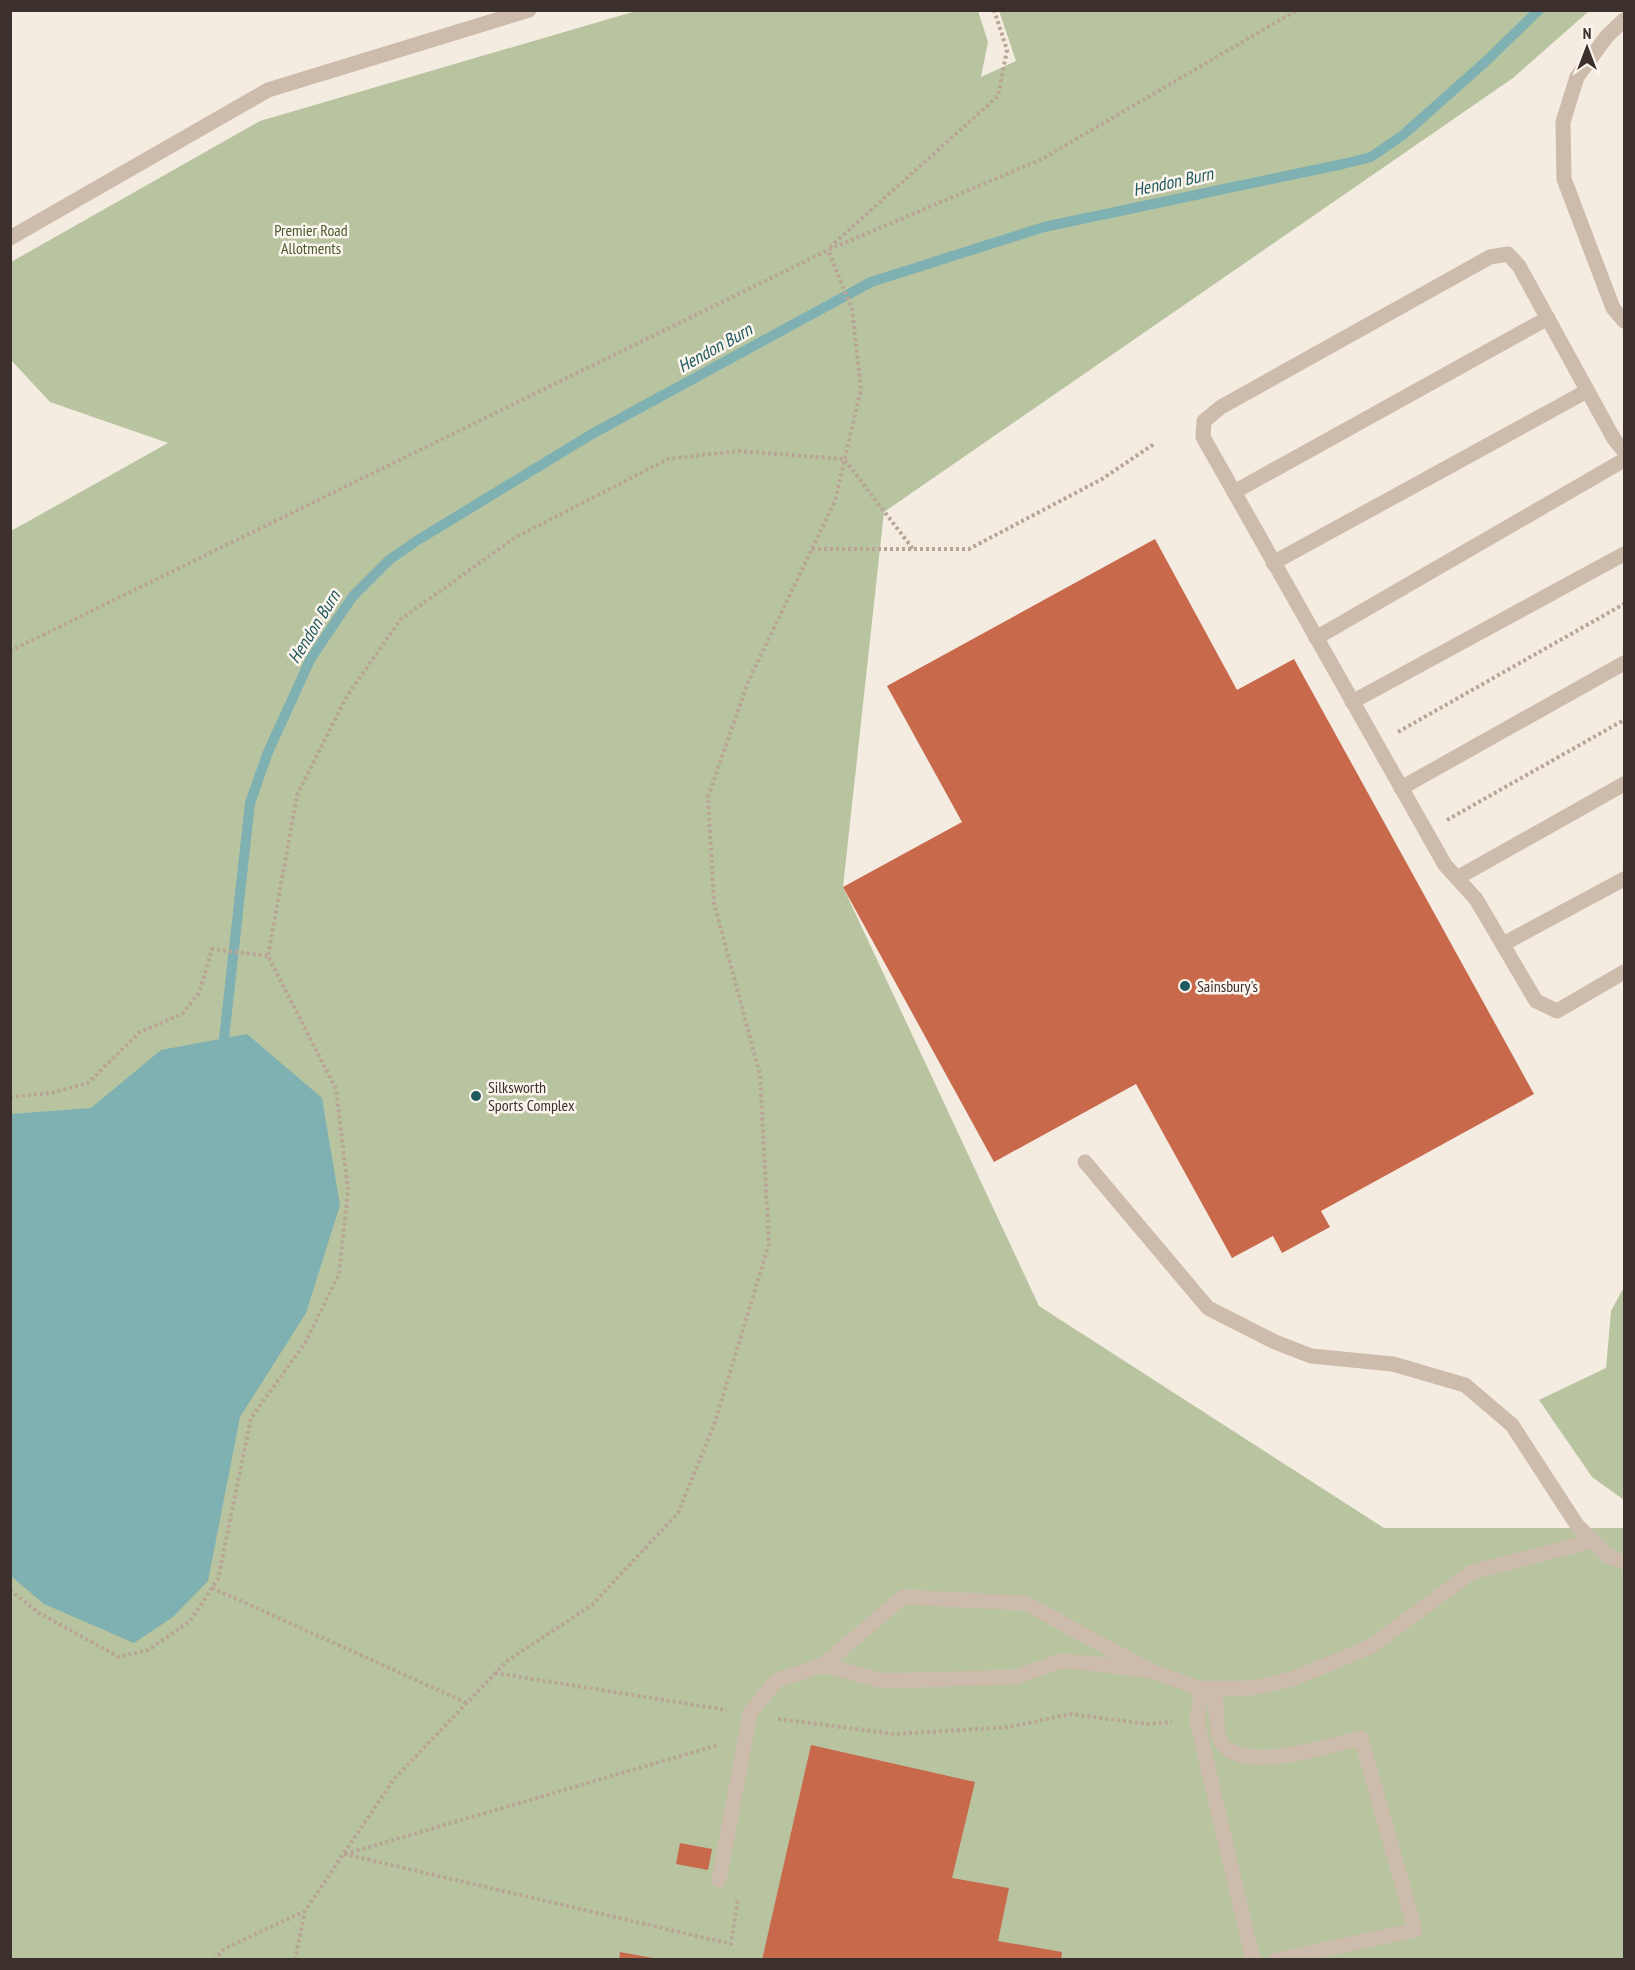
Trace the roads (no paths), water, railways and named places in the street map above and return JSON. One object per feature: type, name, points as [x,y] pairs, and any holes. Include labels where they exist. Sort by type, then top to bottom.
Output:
[{"type":"lane","points":[[10,238],[268,90],[529,10]]},
{"type":"lane","points":[[1624,20],[1607,36],[1577,77],[1563,122],[1564,179],[1613,308],[1624,321]]},
{"type":"lane","points":[[1624,451],[1614,440],[1519,266],[1508,254],[1490,257],[1221,407],[1204,421],[1203,437],[1445,865],[1476,899],[1536,1001],[1557,1011],[1624,972]]},
{"type":"lane","points":[[1234,492],[1548,318]]},
{"type":"lane","points":[[1273,563],[1587,391]]},
{"type":"lane","points":[[1316,638],[1624,460]]},
{"type":"lane","points":[[1352,702],[1624,554]]},
{"type":"lane","points":[[1401,788],[1624,663]]},
{"type":"lane","points":[[1457,878],[1624,784]]},
{"type":"lane","points":[[1503,944],[1624,879]]},
{"type":"lane","points":[[1085,1162],[1208,1308],[1275,1342],[1311,1356],[1393,1364],[1466,1385],[1512,1425],[1577,1525],[1609,1557],[1624,1562]]},
{"type":"lane","points":[[823,1665],[883,1681],[1016,1677],[1061,1661],[1151,1671],[1208,1689],[1253,1688],[1292,1679],[1370,1647],[1472,1572],[1593,1541]]},
{"type":"lane","points":[[719,1880],[750,1713],[777,1680],[823,1665],[903,1597],[1025,1603],[1151,1671]]},
{"type":"lane","points":[[1208,1689],[1197,1721],[1253,1959]]},
{"type":"lane","points":[[1208,1689],[1219,1739],[1232,1753],[1268,1759],[1362,1738],[1415,1930],[1276,1959]]},
{"type":"water","points":[[247,1034],[322,1098],[340,1205],[306,1313],[240,1417],[208,1581],[173,1617],[134,1643],[44,1604],[11,1576],[11,1114],[91,1108],[161,1050]]},
{"type":"waterway","name":"Hendon Burn","points":[[224,1039],[250,803],[268,752],[311,658],[353,596],[389,560],[592,434],[871,282],[1044,227],[1371,157],[1403,135],[1484,63],[1539,10]]},
{"type":"place","name":"Sainsbury's","points":[[1185,986]]},
{"type":"place","name":"Silksworth Sports Complex","points":[[476,1096]]},
{"type":"park label","name":"Premier Road Allotments","points":[[311,239]]}]
